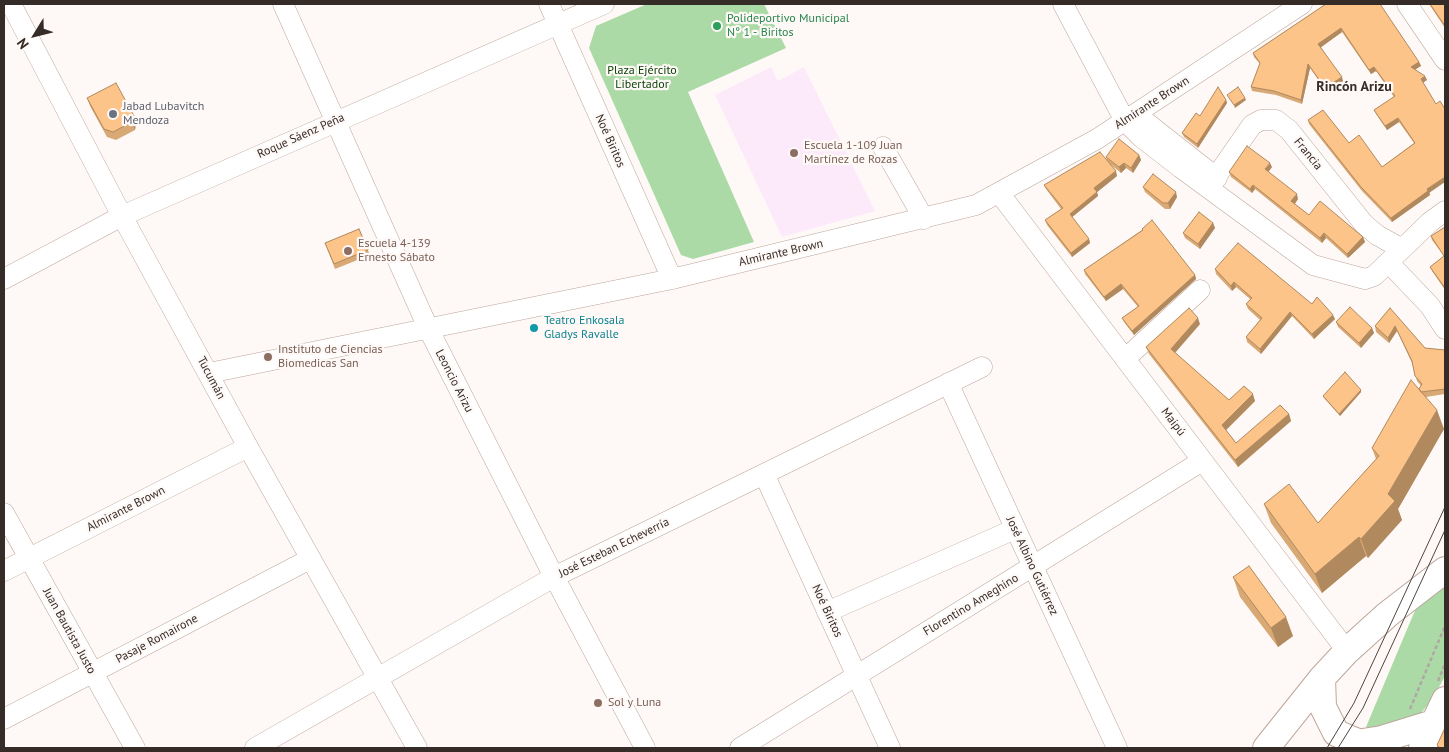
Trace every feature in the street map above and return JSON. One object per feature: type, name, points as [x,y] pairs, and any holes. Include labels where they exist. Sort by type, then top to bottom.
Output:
[{"type":"main road","points":[[1266,748],[1322,678],[1347,651],[1388,614],[1445,570]]},
{"type":"main road","points":[[1322,678],[1323,707],[1328,721],[1336,733],[1364,745],[1400,734],[1440,711]]},
{"type":"main road","points":[[1422,748],[1440,711]]},
{"type":"street","name":"Tucumán","points":[[11,4],[122,216],[248,447],[417,748]]},
{"type":"street","name":"Leoncio Arizu","points":[[283,4],[429,330],[554,577],[645,748]]},
{"type":"street","name":"Noé Biritos","points":[[549,4],[672,279]]},
{"type":"street","name":"Roque Sáenz Peña","points":[[4,279],[122,216],[334,121],[604,4]]},
{"type":"street","points":[[1063,4],[1141,137],[1313,265],[1365,279],[1374,276],[1430,222],[1445,211]]},
{"type":"street","name":"Almirante Brown","points":[[209,373],[429,330],[672,279],[976,205],[1000,194],[1131,117],[1302,4]]},
{"type":"street","points":[[1407,4],[1445,60]]},
{"type":"street","points":[[1131,117],[1146,123],[1316,254],[1329,270]]},
{"type":"street","name":"Francia","points":[[1216,177],[1252,125],[1261,120],[1276,120],[1289,130],[1364,224],[1396,256],[1445,329]]},
{"type":"street","points":[[884,147],[924,219]]},
{"type":"street","name":"Maipú","points":[[1000,194],[1347,651]]},
{"type":"street","points":[[1125,359],[1200,290]]},
{"type":"street","name":"José Esteban Echeverría","points":[[256,748],[554,577],[982,367]]},
{"type":"street","name":"José Albino Gutiérrez","points":[[948,383],[1117,748]]},
{"type":"street","name":"Almirante Brown","points":[[4,571],[248,447]]},
{"type":"street","name":"Florentino Ameghino","points":[[740,748],[856,674],[1033,567],[1202,461]]},
{"type":"street","name":"Noé Biritos","points":[[764,474],[890,748]]},
{"type":"street","name":"Juan Bautista Justo","points":[[4,513],[135,748]]},
{"type":"street","points":[[828,612],[1015,529]]},
{"type":"street","name":"Pasaje Romairone","points":[[4,719],[310,559]]},
{"type":"path","points":[[1400,734],[1445,626]]},
{"type":"shaded area","name":"Escuela 1-109 Juan Martínez de Rozas","points":[[771,67],[778,81],[804,67],[875,211],[782,237],[715,95]]},
{"type":"green space","name":"Plaza Ejército Libertador","points":[[647,4],[764,4],[786,48],[688,92],[754,242],[693,259],[681,255],[589,48],[596,26]]},
{"type":"green space","points":[[1445,586],[1445,676],[1432,700],[1421,713],[1391,726],[1368,729],[1366,727],[1416,608]]},
{"type":"building","points":[[1326,4],[1380,4],[1419,62],[1411,67],[1425,76],[1421,79],[1436,104],[1440,101],[1445,109],[1445,177],[1391,218],[1361,187],[1308,120],[1323,110],[1349,143],[1359,135],[1382,167],[1415,143],[1398,118],[1385,126],[1374,110],[1395,96],[1374,67],[1369,70],[1341,28],[1318,44],[1342,77],[1325,88],[1308,64],[1301,100],[1274,91],[1251,87],[1260,63],[1253,53]]},
{"type":"building","points":[[1430,4],[1445,4],[1445,26]]},
{"type":"building","name":"Jabad Lubavitch Mendoza","points":[[116,83],[134,116],[132,122],[113,132],[104,129],[87,98]]},
{"type":"building","points":[[1218,87],[1226,100],[1197,144],[1182,133],[1196,113],[1200,116]]},
{"type":"building","points":[[1238,87],[1245,98],[1234,105],[1227,95]]},
{"type":"building","points":[[1119,139],[1139,155],[1131,168],[1124,163],[1119,167],[1106,157]]},
{"type":"building","points":[[1247,146],[1270,163],[1265,169],[1297,194],[1291,201],[1309,215],[1320,201],[1363,237],[1347,254],[1324,233],[1320,238],[1253,185],[1250,189],[1229,172]]},
{"type":"building","points":[[1100,152],[1116,171],[1094,188],[1097,192],[1070,214],[1089,239],[1071,253],[1045,220],[1063,208],[1044,185]]},
{"type":"building","points":[[1153,174],[1176,192],[1168,203],[1163,203],[1143,187]]},
{"type":"building","points":[[1199,212],[1213,223],[1198,244],[1183,233]]},
{"type":"building","points":[[1152,220],[1195,275],[1132,331],[1122,318],[1139,306],[1121,284],[1104,297],[1084,270],[1143,230]]},
{"type":"building","points":[[1445,227],[1445,288],[1430,267],[1444,256],[1431,236]]},
{"type":"building","name":"Escuela 4-139 Ernesto Sábato","points":[[359,229],[368,250],[334,264],[325,243]]},
{"type":"building","points":[[1238,243],[1312,304],[1317,297],[1333,315],[1312,334],[1290,312],[1260,349],[1246,337],[1262,318],[1246,304],[1252,298],[1234,282],[1231,286],[1215,269]]},
{"type":"building","points":[[1350,307],[1372,328],[1359,343],[1336,322]]},
{"type":"building","points":[[1189,308],[1198,318],[1171,349],[1229,400],[1244,386],[1253,394],[1222,425],[1236,443],[1280,405],[1289,414],[1235,460],[1146,347]]},
{"type":"building","points":[[1390,308],[1425,348],[1445,350],[1445,389],[1421,392],[1419,389],[1422,384],[1415,376],[1412,361],[1395,326],[1388,338],[1375,326]]},
{"type":"building","points":[[1345,372],[1361,390],[1339,414],[1323,396]]},
{"type":"building","points":[[1411,380],[1437,410],[1388,494],[1395,501],[1361,539],[1359,537],[1315,574],[1264,504],[1289,484],[1318,523],[1379,456],[1372,448]]},
{"type":"building","points":[[1249,566],[1286,617],[1271,628],[1233,577]]},
{"type":"building","points":[[1445,728],[1445,748],[1440,748],[1437,745]]},
{"type":"tram line","points":[[1327,748],[1354,703],[1445,507]]},
{"type":"tram line","points":[[1338,748],[1363,708],[1445,530]]},
{"type":"place","name":"Polideportivo Municipal N° 1 - Biritos","points":[[717,26]]},
{"type":"place","name":"Jabad Lubavitch Mendoza","points":[[113,114]]},
{"type":"place","name":"Escuela 1-109 Juan Martínez de Rozas","points":[[794,153]]},
{"type":"place","name":"Escuela 4-139 Ernesto Sábato","points":[[348,251]]},
{"type":"place","name":"Teatro Enkosala Gladys Ravalle","points":[[534,328]]},
{"type":"place","name":"Instituto de Ciencias Biomedicas San","points":[[268,357]]},
{"type":"place","name":"Sol y Luna","points":[[598,703]]},
{"type":"district","name":"Rincón Arizu","points":[[1354,87]]}]
